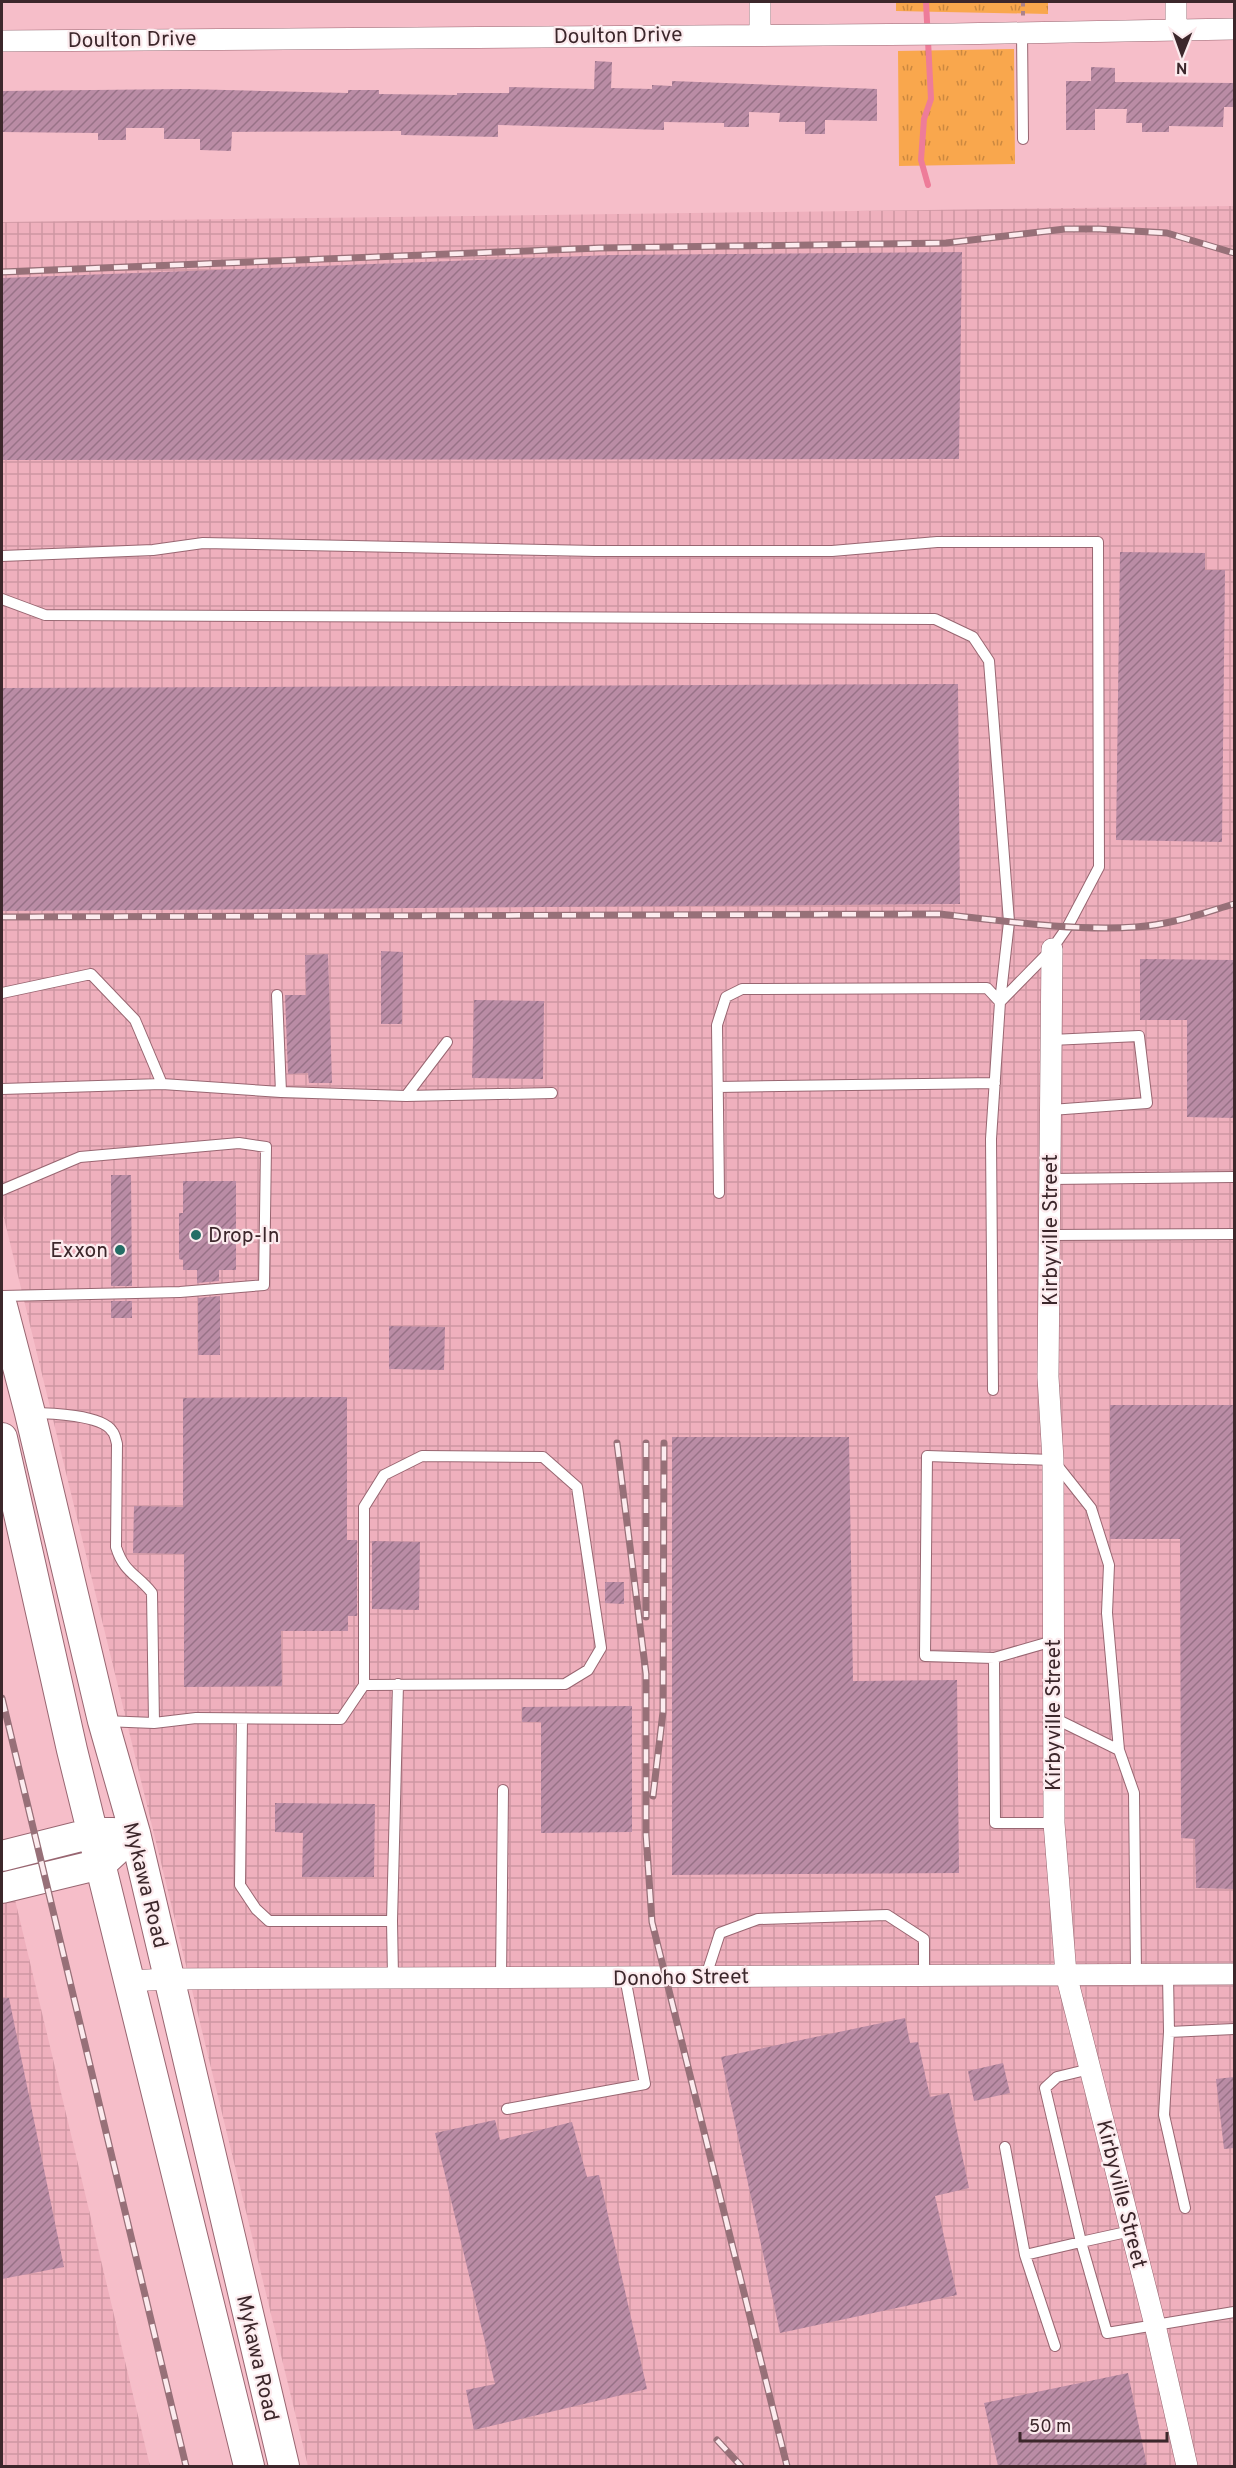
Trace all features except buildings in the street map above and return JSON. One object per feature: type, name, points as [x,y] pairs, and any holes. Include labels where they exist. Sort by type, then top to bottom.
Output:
[{"type":"main road","name":"Mykawa Road","points":[[2,1306],[41,1413],[103,1721],[135,1833],[284,2466]]},
{"type":"main road","name":"Mykawa Road","points":[[2,1438],[72,1750],[249,2466]]},
{"type":"main road","points":[[2,1856],[93,1833],[135,1833]]},
{"type":"main road","points":[[2,1888],[101,1864],[135,1833]]},
{"type":"street","points":[[760,2],[760,34]]},
{"type":"street","points":[[1176,2],[1176,30]]},
{"type":"street","name":"Doulton Drive","points":[[2,41],[953,34],[1023,25],[1176,30],[1234,29]]},
{"type":"street","name":"Kirbyville Street","points":[[1052,950],[1048,1377],[1053,1460],[1054,1823],[1066,1974],[1155,2325],[1187,2466]]},
{"type":"street","name":"Donoho Street","points":[[128,1981],[393,1977],[1234,1974]]},
{"type":"lane","points":[[1023,25],[1023,139]]},
{"type":"lane","points":[[2,556],[153,550],[204,543],[607,551],[832,551],[937,542],[1098,542],[1100,867],[1068,926],[1052,950],[1000,1002]]},
{"type":"lane","points":[[2,599],[45,615],[934,619],[973,637],[989,661],[1009,922],[1000,1002],[991,1139],[993,1389]]},
{"type":"lane","points":[[2,993],[91,974],[135,1020],[162,1084]]},
{"type":"lane","points":[[719,1193],[717,1024],[726,997],[741,989],[987,988],[1000,1002]]},
{"type":"lane","points":[[277,995],[281,1092]]},
{"type":"lane","points":[[1051,1040],[1139,1035],[1148,1103],[1051,1110]]},
{"type":"lane","points":[[406,1096],[447,1042]]},
{"type":"lane","points":[[718,1087],[994,1083]]},
{"type":"lane","points":[[2,1089],[162,1084],[281,1092],[406,1096],[552,1093]]},
{"type":"lane","points":[[2,1190],[80,1157],[239,1143],[266,1146],[264,1285],[180,1292],[2,1296]]},
{"type":"lane","points":[[1050,1179],[1234,1177]]},
{"type":"lane","points":[[1050,1234],[1234,1234]]},
{"type":"lane","points":[[41,1413],[100,1422],[112,1430],[117,1444],[116,1547],[120,1560],[128,1572],[144,1583],[152,1593],[154,1723]]},
{"type":"lane","points":[[103,1721],[154,1723],[195,1718],[341,1719],[364,1685],[364,1507],[384,1475],[422,1456],[543,1457],[577,1487],[601,1648],[588,1670],[565,1684],[364,1685]]},
{"type":"lane","points":[[1053,1641],[994,1658],[925,1656],[927,1456],[1053,1460],[1090,1508],[1109,1565],[1107,1613],[1119,1750],[1134,1793],[1136,1974]]},
{"type":"lane","points":[[994,1658],[995,1823],[1054,1823]]},
{"type":"lane","points":[[393,1977],[392,1921],[398,1684]]},
{"type":"lane","points":[[1054,1718],[1119,1750]]},
{"type":"lane","points":[[242,1719],[240,1885],[256,1909],[269,1921],[392,1921]]},
{"type":"lane","points":[[501,1978],[503,1790]]},
{"type":"lane","points":[[706,1976],[720,1933],[758,1919],[887,1915],[924,1939],[924,1975]]},
{"type":"lane","points":[[1168,1974],[1169,2032],[1164,2115],[1185,2208]]},
{"type":"lane","points":[[507,2109],[645,2084],[625,1977]]},
{"type":"lane","points":[[1169,2032],[1234,2029]]},
{"type":"lane","points":[[1090,2069],[1057,2077],[1045,2088],[1081,2242],[1107,2333],[1234,2312]]},
{"type":"lane","points":[[1005,2147],[1024,2254],[1054,2346]]},
{"type":"lane","points":[[1024,2254],[1131,2231]]},
{"type":"path","points":[[1023,2],[1023,25]]},
{"type":"shaded area","points":[[1234,206],[1234,2466],[308,2466],[2,1210],[2,222]]},
{"type":"shaded area","points":[[2,1845],[150,2466],[2,2466]]},
{"type":"green space","points":[[896,2],[1048,2],[1048,14],[896,11]]},
{"type":"green space","points":[[1014,49],[1015,164],[899,166],[898,51]]},
{"type":"waterway","points":[[926,2],[931,99],[924,119],[921,160],[928,185]]},
{"type":"railway","points":[[2,272],[599,248],[946,243],[1065,229],[1167,233],[1234,253]]},
{"type":"railway","points":[[2,917],[940,914],[1038,925],[1112,928],[1161,924],[1234,904]]},
{"type":"railway","points":[[617,1443],[646,1674],[646,1835],[652,1922],[787,2466]]},
{"type":"railway","points":[[646,1443],[646,1617]]},
{"type":"railway","points":[[653,1796],[663,1712],[664,1443]]},
{"type":"railway","points":[[2,1698],[186,2466]]},
{"type":"railway","points":[[717,2440],[741,2466]]},
{"type":"place","name":"Drop-In","points":[[196,1235]]},
{"type":"place","name":"Exxon","points":[[120,1250]]}]
